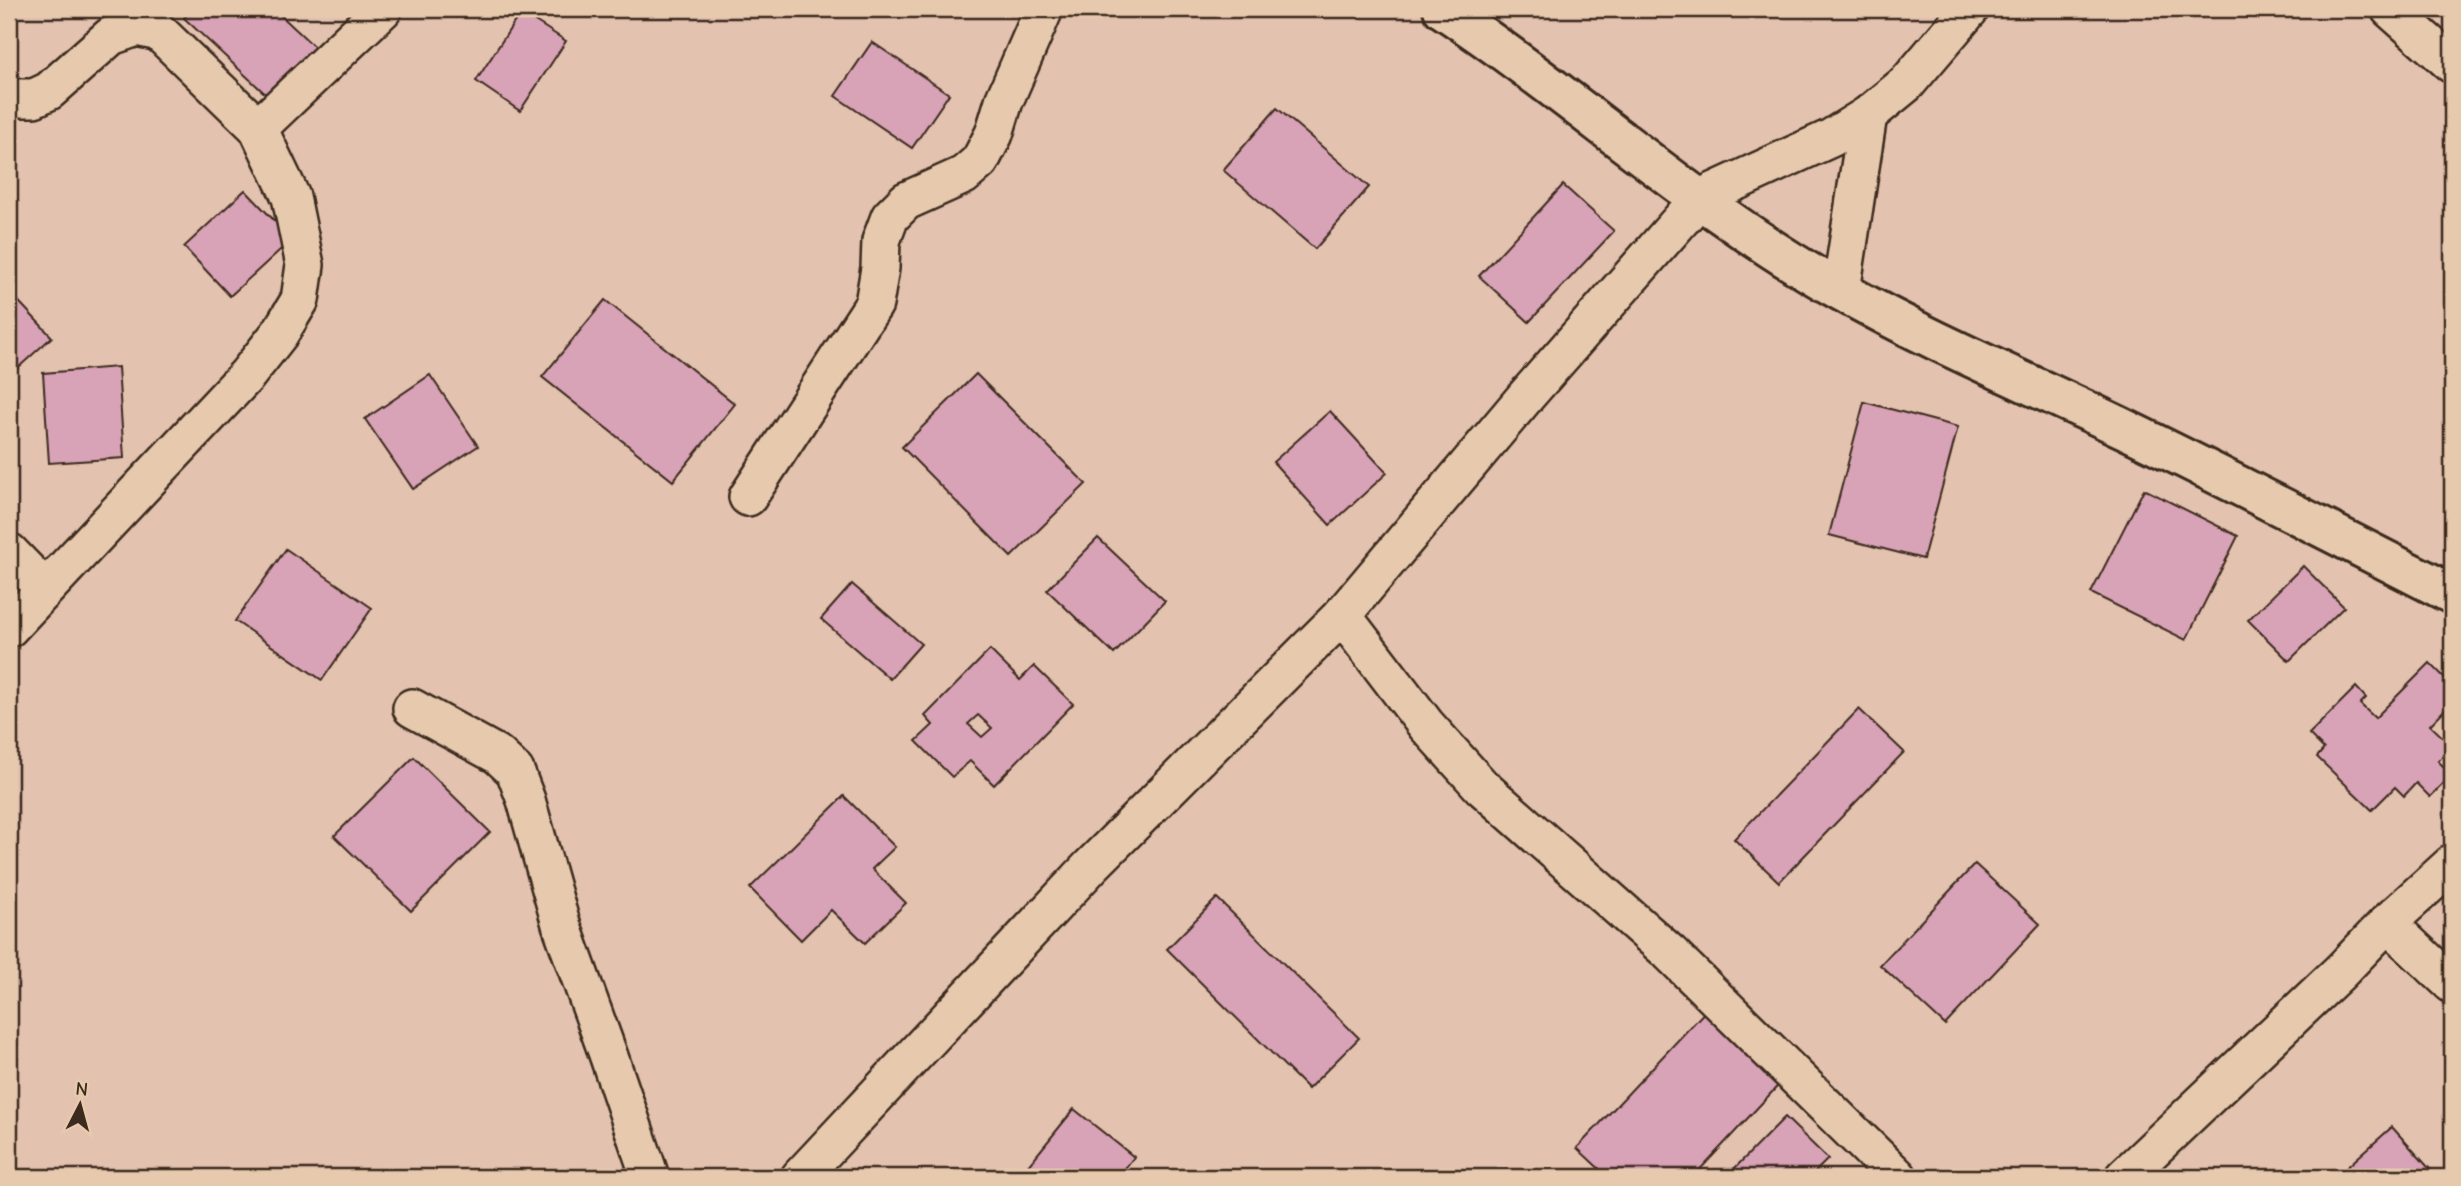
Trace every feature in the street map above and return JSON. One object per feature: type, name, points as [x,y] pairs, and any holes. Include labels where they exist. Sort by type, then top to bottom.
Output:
[{"type":"street","points":[[258,128],[383,9]]},
{"type":"street","points":[[747,497],[874,304],[881,241],[890,217],[906,201],[964,175],[979,161],[994,134],[1004,101],[1044,9]]},
{"type":"street","points":[[1443,9],[1484,36],[1700,198],[1841,291],[2129,431],[2452,594]]},
{"type":"street","points":[[800,1177],[1091,866],[1342,615],[1527,395],[1700,198],[1831,138],[1868,115],[1907,83],[1970,9]]},
{"type":"street","points":[[2390,9],[2450,57]]},
{"type":"street","points":[[9,97],[34,98],[49,91],[111,36],[137,27],[159,32],[258,128],[291,197],[304,265],[300,300],[280,333],[247,375],[9,628]]},
{"type":"street","points":[[1841,291],[1868,115]]},
{"type":"street","points":[[9,552],[45,589]]},
{"type":"street","points":[[1342,615],[1426,725],[1482,787],[1670,953],[1898,1177]]},
{"type":"street","points":[[412,708],[498,755],[515,771],[526,800],[561,924],[650,1177]]},
{"type":"street","points":[[2124,1177],[2452,864]]},
{"type":"street","points":[[2388,923],[2452,984]]},
{"type":"building","points":[[192,9],[274,9],[319,51],[272,100],[184,18]]},
{"type":"building","points":[[521,12],[566,41],[520,111],[476,81]]},
{"type":"building","points":[[872,42],[949,94],[912,148],[835,96]]},
{"type":"building","points":[[1277,108],[1369,187],[1315,249],[1223,170]]},
{"type":"building","points":[[1563,185],[1614,231],[1529,322],[1479,276]]},
{"type":"building","points":[[245,190],[292,239],[230,296],[184,247]]},
{"type":"building","points":[[9,291],[52,337],[9,376]]},
{"type":"building","points":[[605,300],[735,404],[673,481],[542,377]]},
{"type":"building","points":[[118,367],[124,458],[49,463],[43,373]]},
{"type":"building","points":[[976,374],[1086,484],[1011,557],[902,447]]},
{"type":"building","points":[[430,375],[478,446],[413,489],[365,419]]},
{"type":"building","points":[[1864,402],[1958,427],[1923,559],[1829,535]]},
{"type":"building","points":[[1330,411],[1387,473],[1330,525],[1273,462]]},
{"type":"building","points":[[2144,489],[2238,536],[2186,640],[2091,593]]},
{"type":"building","points":[[1098,538],[1165,601],[1114,654],[1047,590]]},
{"type":"building","points":[[286,549],[372,608],[322,680],[235,621]]},
{"type":"building","points":[[2303,566],[2344,607],[2289,661],[2248,620]]},
{"type":"building","points":[[852,584],[921,644],[890,679],[821,619]]},
{"type":"building","points":[[990,650],[1020,680],[1034,666],[1073,704],[994,785],[970,761],[952,777],[916,741],[933,725],[925,716]],"holes":[[[978,715],[992,728],[982,737],[968,724]]]},
{"type":"building","points":[[2430,663],[2452,685],[2452,702],[2430,725],[2452,746],[2438,761],[2452,775],[2430,797],[2416,783],[2404,796],[2395,787],[2372,810],[2317,757],[2324,749],[2309,734],[2356,687],[2366,698],[2360,704],[2375,718]]},
{"type":"building","points":[[1859,709],[1904,752],[1779,882],[1734,839]]},
{"type":"building","points":[[414,757],[490,832],[411,911],[334,836]]},
{"type":"building","points":[[844,796],[895,847],[872,869],[906,903],[865,943],[831,910],[801,940],[750,888]]},
{"type":"building","points":[[1975,864],[2040,924],[1945,1025],[1880,965]]},
{"type":"building","points":[[1217,898],[1359,1038],[1308,1089],[1167,949]]},
{"type":"building","points":[[1711,1005],[1787,1076],[1693,1177],[1608,1177],[1577,1148]]},
{"type":"building","points":[[1074,1109],[1134,1157],[1118,1177],[1019,1177]]},
{"type":"building","points":[[1785,1117],[1828,1159],[1810,1177],[1726,1177]]},
{"type":"building","points":[[2392,1127],[2437,1177],[2336,1177]]}]
